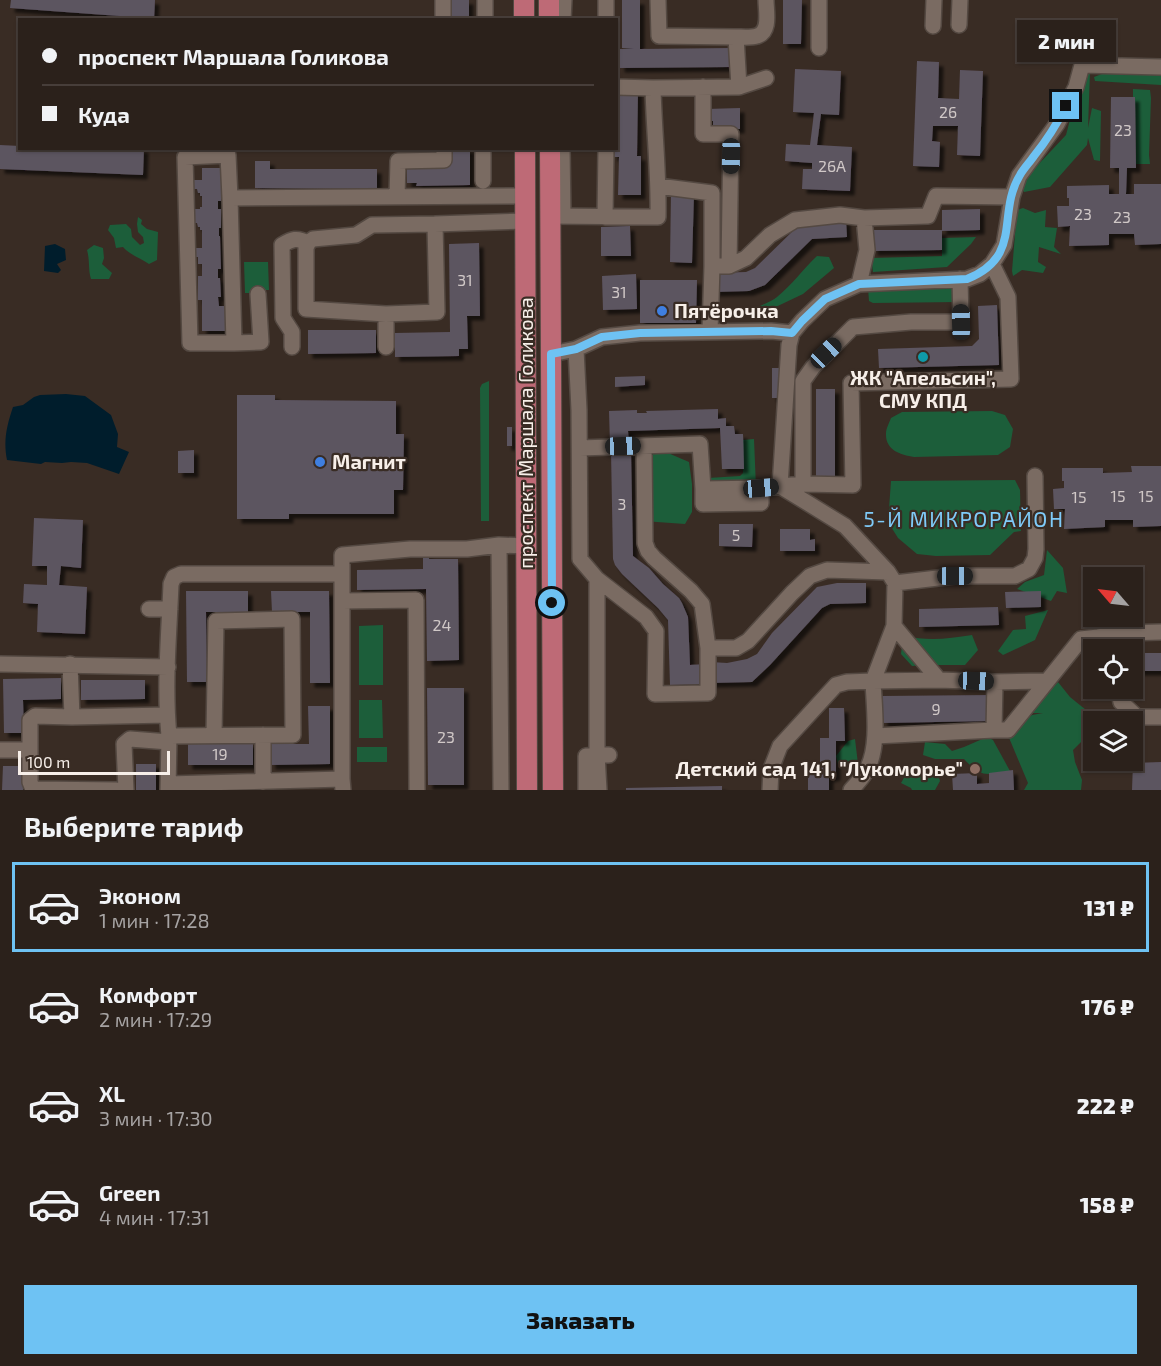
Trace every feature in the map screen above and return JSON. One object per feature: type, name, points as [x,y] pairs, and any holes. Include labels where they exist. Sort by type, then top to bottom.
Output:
[{"type":"main road","points":[[524,0],[524,18]]},
{"type":"main road","points":[[549,0],[549,18]]},
{"type":"main road","name":"проспект Маршала Голикова","points":[[525,150],[527,790]]},
{"type":"main road","name":"проспект Маршала Голикова","points":[[550,150],[556,216],[551,354],[553,790]]},
{"type":"main road","points":[[527,742],[553,741]]},
{"type":"lane","points":[[443,0],[443,18]]},
{"type":"lane","points":[[484,18],[485,0]]},
{"type":"lane","points":[[563,18],[564,0]]},
{"type":"lane","points":[[606,0],[606,18]]},
{"type":"lane","points":[[658,0],[658,36],[736,37],[756,36],[763,32],[766,24],[766,0]]},
{"type":"lane","points":[[819,0],[819,48]]},
{"type":"lane","points":[[933,26],[934,0]]},
{"type":"lane","points":[[959,25],[960,0]]},
{"type":"lane","points":[[736,37],[739,87]]},
{"type":"lane","points":[[780,486],[789,345],[792,333],[802,321],[825,299],[859,284],[967,279],[980,274],[992,264],[1004,244],[1012,197],[1019,176],[1057,124],[1076,87],[1082,65],[1161,67]]},
{"type":"lane","points":[[618,87],[739,87],[766,78]]},
{"type":"lane","points":[[703,87],[703,134],[731,134],[729,266]]},
{"type":"lane","points":[[562,150],[556,216],[658,217],[652,88]]},
{"type":"lane","points":[[398,196],[398,161],[444,160],[444,150]]},
{"type":"lane","points":[[483,150],[483,181]]},
{"type":"lane","points":[[605,217],[606,150]]},
{"type":"lane","points":[[234,343],[228,155],[185,157],[190,343],[234,343],[261,342],[258,294]]},
{"type":"lane","points":[[658,186],[712,193],[710,332]]},
{"type":"lane","points":[[230,198],[525,196]]},
{"type":"lane","points":[[712,266],[729,266],[746,258],[770,235],[795,220],[840,215],[864,218],[928,216],[936,196],[1012,197]]},
{"type":"lane","points":[[859,284],[867,249],[864,218]]},
{"type":"lane","points":[[306,309],[306,248],[313,239],[356,235],[372,225],[525,221]]},
{"type":"lane","points":[[283,318],[297,309],[386,314],[437,312],[435,224]]},
{"type":"lane","points":[[292,347],[292,332],[283,318],[282,245],[290,240],[301,239],[308,243]]},
{"type":"lane","points":[[580,448],[700,444],[703,489],[853,484],[851,383],[1011,379],[1008,297],[992,264]]},
{"type":"lane","points":[[803,484],[803,381],[813,367],[853,327],[910,322],[961,322],[960,279]]},
{"type":"lane","points":[[386,314],[386,347]]},
{"type":"lane","points":[[551,354],[576,349],[602,337],[640,333],[771,331],[792,333]]},
{"type":"lane","points":[[576,349],[580,448],[580,559],[597,579],[646,617],[656,631],[655,694],[708,693],[708,648],[702,604],[654,558],[645,543],[644,446]]},
{"type":"lane","points":[[708,648],[736,648],[748,641],[810,576],[827,570],[892,578],[1016,576],[1029,569],[1035,558],[1035,476]]},
{"type":"lane","points":[[780,486],[845,526],[892,578],[894,626],[873,681],[875,736],[872,754],[867,771],[851,790]]},
{"type":"lane","points":[[499,545],[501,790]]},
{"type":"lane","points":[[342,574],[181,574],[174,577],[171,584],[168,667],[168,787],[343,785],[342,555],[410,549],[526,546]]},
{"type":"lane","points":[[597,579],[603,755],[598,790]]},
{"type":"lane","points":[[342,602],[416,600],[417,790]]},
{"type":"lane","points":[[149,609],[170,609]]},
{"type":"lane","points":[[126,790],[124,744],[130,739],[169,739],[214,735],[293,735],[292,619],[216,621],[214,735]]},
{"type":"lane","points":[[894,626],[939,680]]},
{"type":"lane","points":[[875,736],[1008,730],[1081,639],[1122,633],[1161,632]]},
{"type":"lane","points":[[1122,633],[1122,639]]},
{"type":"lane","points":[[0,664],[168,667]]},
{"type":"lane","points":[[70,664],[72,717]]},
{"type":"lane","points":[[770,790],[771,769],[780,746],[836,685],[847,682],[873,681],[1047,681]]},
{"type":"lane","points":[[994,730],[995,682]]},
{"type":"lane","points":[[1121,699],[1137,717],[1161,717]]},
{"type":"lane","points":[[116,790],[36,789],[32,787],[30,782],[30,720],[35,716],[167,716]]},
{"type":"lane","points":[[263,735],[274,784]]},
{"type":"lane","points":[[0,750],[30,750]]},
{"type":"lane","points":[[586,790],[586,756],[603,755]]},
{"type":"green space","points":[[1090,72],[1088,128],[1092,108],[1101,111],[1100,161],[1094,160],[1088,138],[1087,145],[1050,187],[1024,192],[1017,178],[1035,168],[1066,135],[1077,93],[1078,73]]},
{"type":"green space","points":[[1107,72],[1161,72],[1161,85],[1095,81],[1094,77]]},
{"type":"green space","points":[[1133,89],[1150,90],[1150,164],[1136,164]]},
{"type":"green space","points":[[1023,208],[1035,213],[1046,210],[1045,227],[1057,228],[1054,247],[1061,254],[1039,247],[1038,262],[1046,267],[1043,273],[1022,270],[1013,276],[1017,210]]},
{"type":"green space","points":[[138,217],[147,229],[158,232],[157,260],[149,264],[123,247],[116,248],[114,238],[108,230],[110,225],[126,224],[131,229],[132,237],[140,245],[144,243],[143,237],[138,232]]},
{"type":"green space","points":[[976,237],[947,267],[873,272],[871,258],[942,256],[942,238]]},
{"type":"green space","points":[[94,245],[103,248],[102,264],[112,273],[109,279],[91,279],[87,250]]},
{"type":"green space","points":[[817,256],[829,257],[834,268],[803,294],[761,314],[741,316],[738,313],[777,297]]},
{"type":"green space","points":[[244,262],[268,262],[269,290],[253,290],[253,293],[245,293]]},
{"type":"green space","points":[[868,288],[959,288],[959,302],[873,303],[869,301]]},
{"type":"green space","points":[[489,381],[489,521],[481,521],[480,388],[482,384]]},
{"type":"green space","points":[[992,411],[1005,415],[1013,429],[1010,447],[998,455],[914,457],[894,451],[886,439],[886,430],[891,418],[902,412]]},
{"type":"green space","points":[[754,439],[756,487],[709,488],[708,478],[740,476],[743,473],[743,440]]},
{"type":"green space","points":[[668,453],[689,462],[692,512],[685,524],[643,521],[645,455]]},
{"type":"green space","points":[[1015,480],[1020,490],[1021,531],[1014,532],[990,555],[917,554],[898,538],[888,522],[891,481]]},
{"type":"green space","points":[[1047,550],[1063,568],[1067,593],[1057,591],[1051,601],[1017,589],[1025,582],[1044,575]]},
{"type":"green space","points":[[1048,610],[1035,640],[1003,655],[998,651],[1013,630],[1026,629],[1025,616]]},
{"type":"green space","points":[[383,625],[383,685],[359,685],[359,626]]},
{"type":"green space","points":[[972,635],[978,650],[965,665],[912,666],[901,654],[903,636],[938,639]]},
{"type":"green space","points":[[1058,682],[1070,697],[1086,710],[1083,711],[1083,740],[1073,750],[1082,780],[1081,790],[1024,790],[1028,783],[1007,733],[1032,715],[1043,713],[1031,713]]},
{"type":"green space","points":[[359,700],[382,700],[383,738],[359,738]]},
{"type":"green space","points":[[987,737],[993,740],[1010,771],[984,774],[964,759],[935,759],[923,755],[925,742],[945,744],[952,751]]},
{"type":"green space","points":[[855,739],[858,764],[838,764],[836,756],[848,741]]},
{"type":"green space","points":[[357,747],[387,747],[387,762],[357,762]]},
{"type":"green space","points":[[935,766],[940,781],[935,790],[912,790],[901,783],[905,776],[914,778],[922,769]]},
{"type":"water","points":[[55,244],[65,249],[66,260],[57,264],[61,270],[58,273],[44,271],[45,246]]},
{"type":"water","points":[[40,395],[85,396],[111,415],[118,434],[117,447],[129,452],[119,474],[87,463],[45,462],[41,464],[7,460],[6,433],[13,407],[23,405]]},
{"type":"building","points":[[11,0],[155,0],[154,18],[10,8]]},
{"type":"building","points":[[450,0],[469,0],[469,18],[450,18]]},
{"type":"building","points":[[622,0],[640,0],[640,49],[731,48],[731,67],[620,68],[620,49],[634,49],[622,48]]},
{"type":"building","points":[[783,0],[802,0],[801,44],[783,44]]},
{"type":"building","points":[[917,61],[939,62],[938,98],[959,99],[960,70],[983,71],[980,156],[957,155],[958,126],[933,126],[932,141],[940,142],[939,167],[913,166]]},
{"type":"building","points":[[795,69],[841,71],[839,115],[821,114],[817,145],[852,147],[850,191],[802,189],[803,169],[812,169],[812,163],[785,161],[786,144],[810,145],[814,113],[793,112]]},
{"type":"building","points":[[618,89],[638,90],[637,156],[641,156],[641,195],[618,195],[619,157],[613,157],[613,150],[618,150]]},
{"type":"building","points":[[1111,97],[1135,97],[1136,168],[1127,168],[1126,194],[1134,194],[1134,184],[1161,184],[1161,244],[1135,245],[1134,234],[1109,234],[1109,245],[1069,246],[1070,226],[1058,227],[1057,206],[1069,206],[1067,186],[1109,185],[1109,194],[1119,194],[1119,168],[1110,168]]},
{"type":"building","points":[[740,108],[740,129],[713,129],[713,121],[707,121],[707,109]]},
{"type":"building","points":[[0,145],[18,146],[18,150],[144,150],[143,175],[0,169]]},
{"type":"building","points":[[450,150],[470,150],[470,185],[416,186],[417,183],[407,183],[407,167],[450,166]]},
{"type":"building","points":[[255,161],[270,161],[270,169],[377,169],[377,189],[255,188]]},
{"type":"building","points":[[202,168],[221,168],[221,201],[218,201],[218,209],[221,209],[219,236],[221,269],[218,269],[218,278],[220,278],[221,297],[218,297],[219,306],[225,306],[225,312],[230,312],[230,331],[202,331],[202,300],[198,300],[198,276],[202,276],[202,264],[198,264],[195,248],[202,248],[202,230],[195,223],[195,209],[202,207],[202,196],[197,189],[194,189],[194,180],[202,180]]},
{"type":"building","points":[[671,192],[694,193],[692,263],[670,262]]},
{"type":"building","points":[[980,209],[980,230],[942,231],[942,210]]},
{"type":"building","points":[[846,220],[847,237],[812,239],[765,285],[749,291],[714,292],[714,273],[746,272],[755,268],[801,223]]},
{"type":"building","points":[[630,226],[631,256],[601,256],[601,227]]},
{"type":"building","points":[[873,230],[942,230],[942,250],[873,251]]},
{"type":"building","points":[[479,243],[480,316],[467,316],[468,349],[459,349],[459,356],[395,357],[395,333],[450,332],[449,244]]},
{"type":"building","points":[[636,274],[637,309],[603,310],[602,276]]},
{"type":"building","points":[[640,280],[697,280],[696,323],[640,323]]},
{"type":"building","points":[[997,305],[999,365],[879,368],[878,349],[972,346],[979,339],[978,306]]},
{"type":"building","points":[[308,330],[376,330],[376,353],[308,354]]},
{"type":"building","points":[[772,368],[780,368],[780,398],[772,398]]},
{"type":"building","points":[[645,376],[645,385],[615,387],[615,377]]},
{"type":"building","points":[[816,389],[835,389],[835,479],[816,479]]},
{"type":"building","name":"Магнит","points":[[237,395],[275,395],[275,400],[396,401],[396,434],[404,434],[403,490],[394,490],[394,514],[289,514],[289,519],[237,519]]},
{"type":"building","points":[[718,409],[718,419],[726,418],[726,426],[734,426],[735,434],[743,434],[744,469],[722,469],[720,428],[628,431],[629,443],[610,444],[609,411],[637,410],[637,413],[647,413],[646,411]]},
{"type":"building","points":[[507,427],[512,427],[512,446],[507,446]]},
{"type":"building","points":[[194,450],[194,473],[178,473],[178,451]]},
{"type":"building","points":[[611,451],[631,451],[633,556],[649,568],[682,603],[688,617],[690,665],[705,664],[705,684],[670,685],[668,620],[615,565]]},
{"type":"building","points":[[1131,466],[1161,466],[1161,526],[1133,527],[1133,520],[1105,520],[1105,527],[1064,529],[1065,509],[1054,509],[1053,489],[1064,488],[1062,468],[1103,468],[1103,473],[1132,472]]},
{"type":"building","points":[[34,518],[83,520],[81,568],[61,566],[59,585],[87,587],[85,634],[37,632],[38,604],[23,603],[24,584],[47,585],[47,566],[32,566]]},
{"type":"building","points":[[719,524],[753,524],[752,547],[719,546]]},
{"type":"building","points":[[780,529],[810,529],[810,540],[815,539],[815,551],[780,551]]},
{"type":"building","points":[[423,555],[429,555],[429,559],[458,559],[459,660],[427,661],[426,589],[357,590],[357,570],[423,569]]},
{"type":"building","points":[[837,583],[866,583],[866,603],[830,604],[822,608],[752,682],[710,683],[711,662],[727,663],[747,659],[757,654],[772,633],[817,587]]},
{"type":"building","points":[[186,591],[248,591],[248,612],[206,612],[207,682],[187,682]]},
{"type":"building","points":[[271,591],[329,591],[330,683],[310,683],[310,612],[272,612]]},
{"type":"building","points":[[1041,591],[1041,607],[1006,608],[1005,592]]},
{"type":"building","points":[[998,607],[999,625],[919,627],[919,609]]},
{"type":"building","points":[[1143,653],[1161,653],[1161,671],[1143,671]]},
{"type":"building","points":[[61,678],[61,699],[23,700],[24,733],[4,733],[3,679]]},
{"type":"building","points":[[81,680],[145,680],[145,699],[81,700]]},
{"type":"building","points":[[427,688],[464,688],[464,785],[428,785]]},
{"type":"building","points":[[989,695],[989,721],[883,723],[882,696]]},
{"type":"building","points":[[308,706],[330,706],[330,764],[271,765],[270,744],[309,744]]},
{"type":"building","points":[[829,708],[844,708],[845,741],[836,741],[836,776],[829,778],[829,790],[808,790],[808,775],[820,775],[820,738],[829,738]]},
{"type":"building","points":[[253,743],[253,765],[188,765],[188,744]]},
{"type":"building","points":[[1161,762],[1161,790],[1132,790],[1133,771],[1143,771],[1143,763]]},
{"type":"building","points":[[136,764],[156,764],[156,790],[136,790]]},
{"type":"building","points":[[3,766],[23,766],[23,790],[2,790]]},
{"type":"building","points":[[1013,770],[1014,790],[953,790],[952,774],[977,773],[977,784],[989,783],[989,773]]},
{"type":"building","points":[[722,786],[722,790],[626,790],[626,788]]},
{"type":"place","name":"Пятёрочка","points":[[662,311]]},
{"type":"place","name":"ЖК \"Апельсин\", СМУ КПД","points":[[923,357]]},
{"type":"place","name":"Магнит","points":[[320,462]]},
{"type":"place","name":"Детский сад 141, \"Лукоморье\"","points":[[975,769]]},
{"type":"district","name":"5-Й МИКРОРАЙОН","points":[[964,520]]},
{"type":"route","points":[[552,603],[551,354],[576,349],[602,337],[640,333],[771,331],[792,333],[825,299],[859,284],[967,279],[980,274],[992,264],[1004,244],[1012,197],[1019,176],[1057,124],[1066,106]]}]
